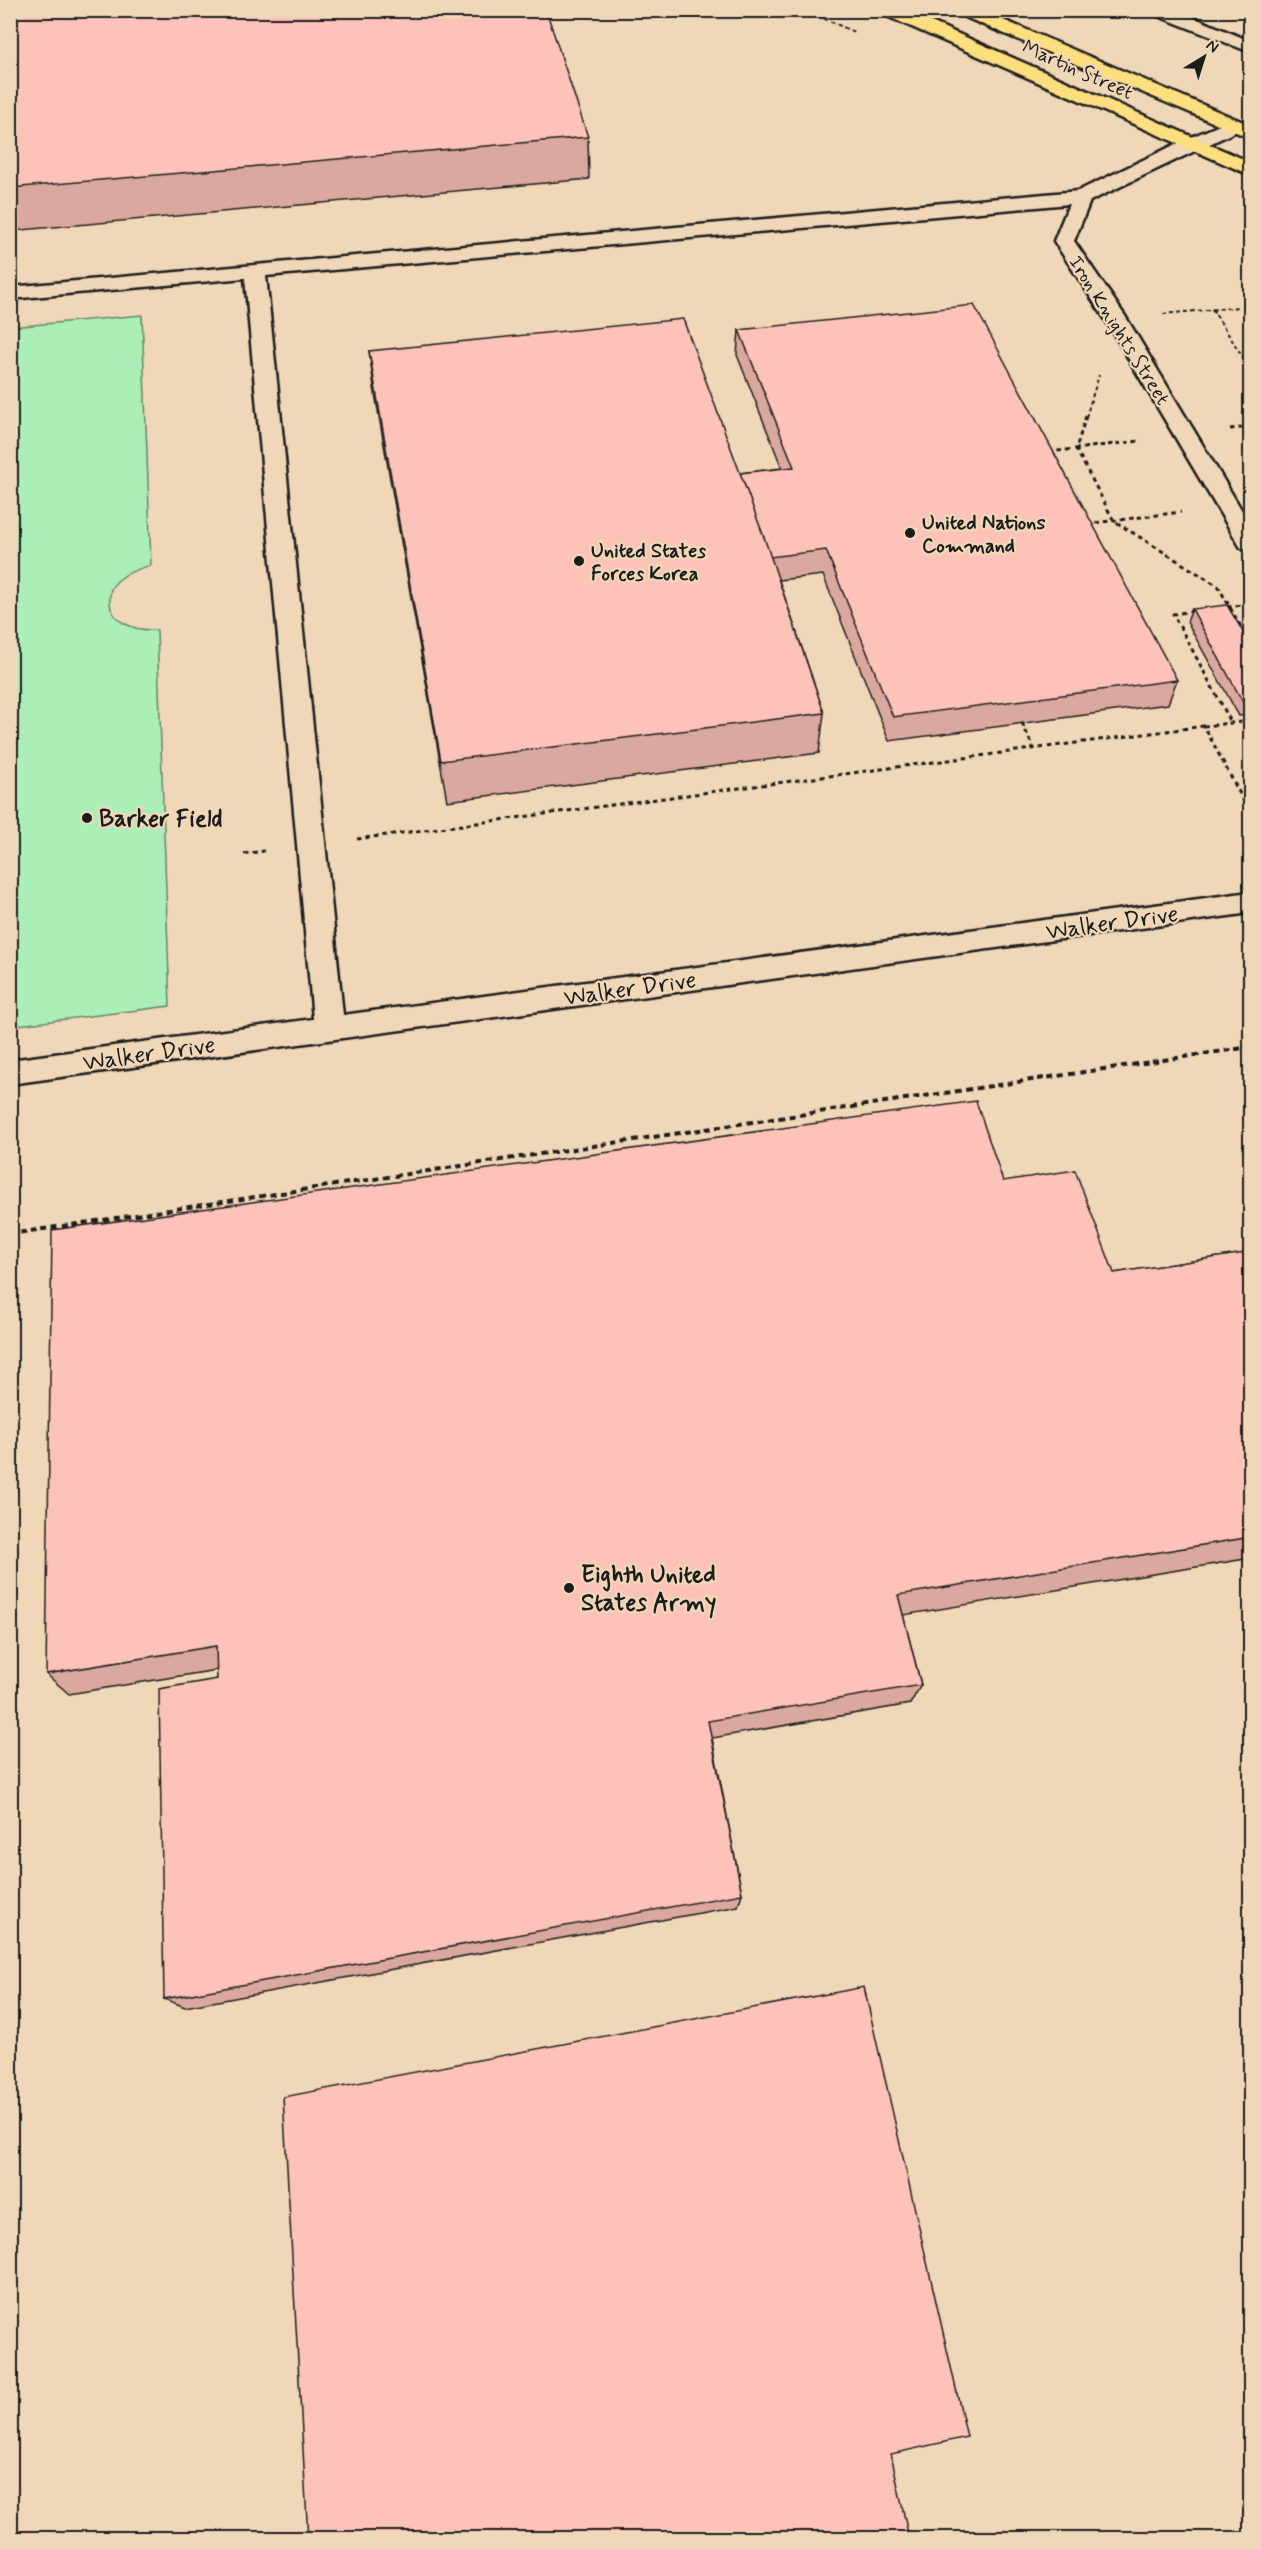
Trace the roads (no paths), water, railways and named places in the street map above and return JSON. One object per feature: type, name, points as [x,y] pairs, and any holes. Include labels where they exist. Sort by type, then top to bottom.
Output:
[{"type":"main road","name":"Martin Street","points":[[888,10],[1251,169]]},
{"type":"main road","name":"Martin Street","points":[[964,10],[1243,129]]},
{"type":"street","points":[[1159,10],[1251,47]]},
{"type":"street","points":[[10,293],[1082,197],[1165,159],[1192,143],[1243,129]]},
{"type":"street","name":"Iron Knights Street","points":[[1082,197],[1064,241],[1116,319],[1251,543]]},
{"type":"street","points":[[255,271],[329,1029]]},
{"type":"street","name":"Walker Drive","points":[[10,1072],[1251,903]]},
{"type":"place","name":"United Nations Command","points":[[910,533]]},
{"type":"place","name":"United States Forces Korea","points":[[579,561]]},
{"type":"place","name":"Barker Field","points":[[87,818]]},
{"type":"place","name":"Eighth United States Army","points":[[569,1588]]}]
